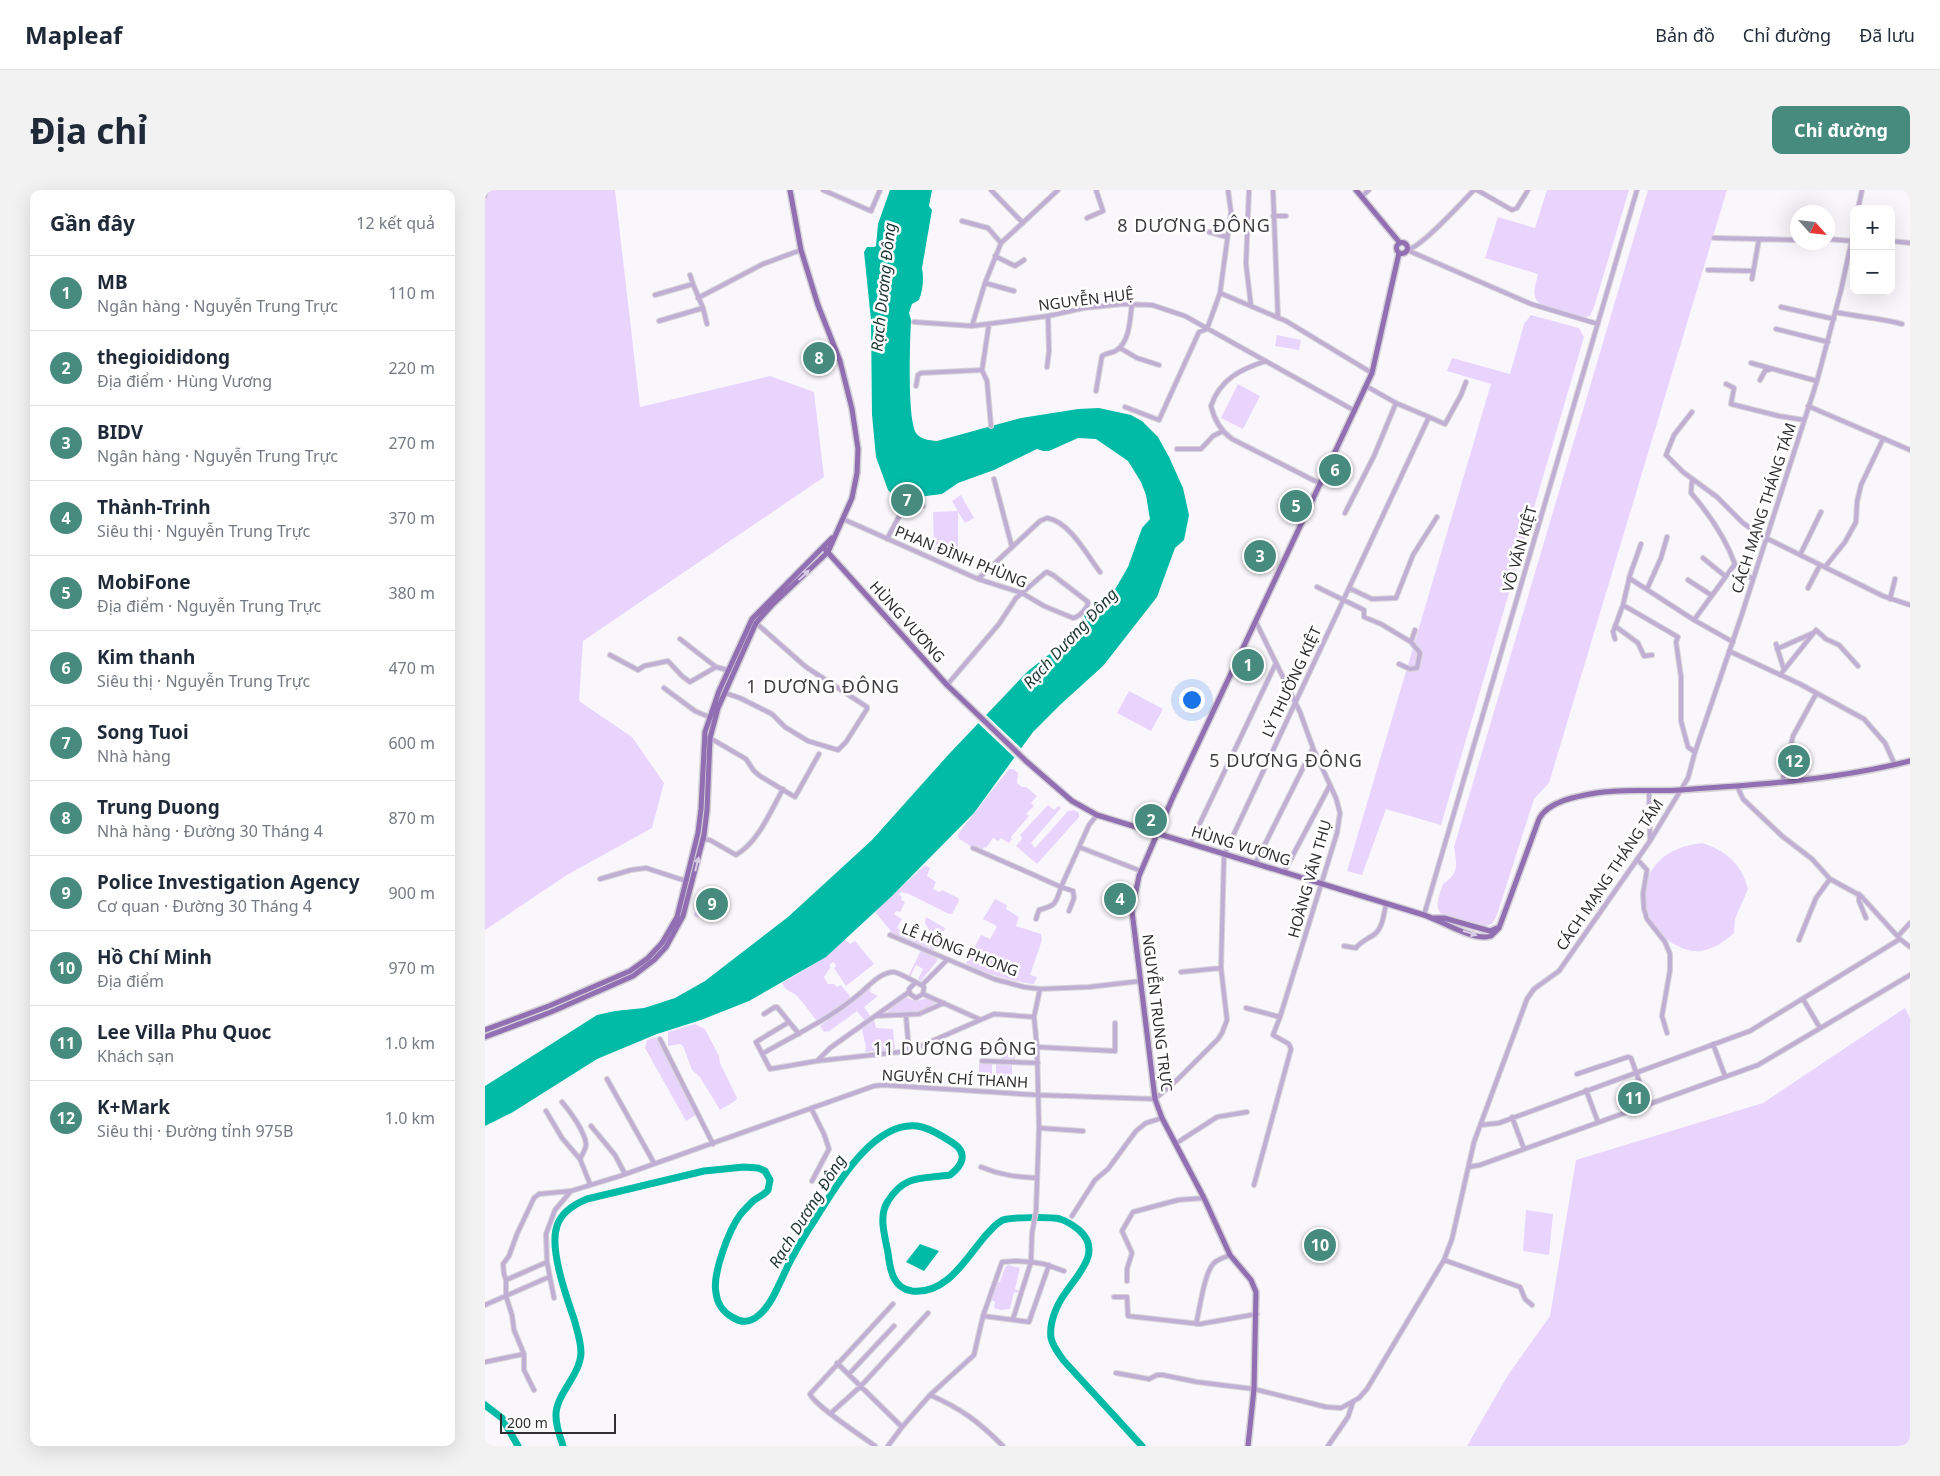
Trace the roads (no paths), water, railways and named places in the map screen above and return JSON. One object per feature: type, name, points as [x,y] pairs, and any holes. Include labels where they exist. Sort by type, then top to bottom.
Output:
[{"type":"main road","points":[[485,1037],[551,1012],[633,976],[667,947],[680,917],[703,839],[707,810],[707,738],[728,670],[752,619],[828,552],[852,498],[857,473],[858,442],[844,374],[818,306],[801,250],[790,190]]},
{"type":"main road","points":[[1356,190],[1400,243],[1407,245],[1405,253],[1399,253]]},
{"type":"main road","name":"NGUYỄN TRUNG TRỰC","points":[[1247,1446],[1254,1389],[1257,1314],[1255,1286],[1230,1255],[1204,1198],[1162,1118],[1155,1099],[1132,911],[1141,871],[1157,833],[1372,373],[1399,253],[1396,248],[1400,243]]},
{"type":"main road","points":[[485,1030],[549,1006],[630,971],[648,958],[662,943],[680,917],[686,880],[697,837],[709,717],[756,624],[823,547],[835,536]]},
{"type":"main road","name":"HÙNG VƯƠNG","points":[[823,547],[947,685],[1072,801],[1097,815],[1224,855],[1434,918],[1444,918],[1489,931],[1496,928],[1502,922],[1541,814],[1561,802],[1597,793],[1782,783],[1868,771],[1910,761]]},
{"type":"main road","points":[[752,619],[756,624]]},
{"type":"main road","points":[[697,837],[703,839]]},
{"type":"main road","points":[[630,971],[633,976]]},
{"type":"main road","points":[[549,1006],[551,1012]]},
{"type":"street","points":[[485,196],[486,190]]},
{"type":"street","points":[[823,190],[871,211],[880,190]]},
{"type":"street","points":[[991,190],[1023,223]]},
{"type":"street","points":[[1087,218],[1103,211],[1096,190]]},
{"type":"street","points":[[1125,407],[1159,420],[1199,332],[1207,329],[1220,293],[1231,206],[1228,190]]},
{"type":"street","points":[[1249,190],[1245,264],[1251,306]]},
{"type":"street","points":[[1273,190],[1278,318]]},
{"type":"street","points":[[1361,197],[1369,190]]},
{"type":"street","points":[[1407,250],[1412,249],[1427,236],[1476,190],[1509,209],[1515,210],[1520,206],[1528,190]]},
{"type":"street","name":"VÕ VĂN KIỆT","points":[[1424,915],[1637,190]]},
{"type":"street","points":[[1859,205],[1862,190]]},
{"type":"street","points":[[972,326],[985,284],[1001,243],[1056,191]]},
{"type":"street","points":[[1273,216],[1286,216]]},
{"type":"street","points":[[962,221],[987,228],[1001,243]]},
{"type":"street","points":[[1209,232],[1227,237]]},
{"type":"street","points":[[1714,238],[1790,240]]},
{"type":"street","points":[[1752,279],[1759,239]]},
{"type":"street","points":[[1835,240],[1850,241]]},
{"type":"street","points":[[1895,241],[1910,243]]},
{"type":"street","points":[[698,298],[763,264],[801,250]]},
{"type":"street","points":[[1407,250],[1531,304],[1598,324]]},
{"type":"street","name":"CÁCH MẠNG THÁNG TÁM","points":[[1353,1402],[1363,1395],[1372,1381],[1444,1260],[1452,1239],[1474,1142],[1527,999],[1534,989],[1559,971],[1650,841],[1688,778],[1817,381],[1851,250]]},
{"type":"street","points":[[995,256],[1015,266],[1024,260]]},
{"type":"street","points":[[1708,270],[1753,271]]},
{"type":"street","points":[[690,275],[707,324]]},
{"type":"street","points":[[655,295],[693,284]]},
{"type":"street","points":[[985,284],[1014,291]]},
{"type":"street","points":[[1220,293],[1278,318],[1372,373]]},
{"type":"street","points":[[1096,392],[1102,356],[1120,348],[1127,334],[1132,304]]},
{"type":"street","name":"NGUYỄN HUỆ","points":[[914,322],[972,326],[1048,316],[1084,308],[1132,304],[1153,305],[1185,316],[1355,411]]},
{"type":"street","points":[[1781,307],[1833,319]]},
{"type":"street","points":[[659,321],[703,308]]},
{"type":"street","points":[[1835,312],[1859,317],[1881,318],[1902,324]]},
{"type":"street","points":[[1047,368],[1049,346],[1048,316]]},
{"type":"street","points":[[989,324],[982,370],[988,388],[991,426]]},
{"type":"street","points":[[1775,330],[1828,342]]},
{"type":"street","points":[[1120,348],[1137,358],[1159,365]]},
{"type":"street","points":[[1267,361],[1237,372],[1230,377],[1217,392],[1211,409],[1223,431],[1232,439],[1321,484]]},
{"type":"street","points":[[1751,363],[1817,381]]},
{"type":"street","points":[[1760,380],[1765,371],[1771,369]]},
{"type":"street","points":[[916,386],[918,375],[921,373],[982,370]]},
{"type":"street","points":[[1366,386],[1396,403],[1445,424],[1467,382]]},
{"type":"street","points":[[1726,384],[1734,388],[1731,404],[1804,420]]},
{"type":"street","points":[[1345,514],[1374,456],[1396,403]]},
{"type":"street","points":[[1808,406],[1910,450]]},
{"type":"street","points":[[1693,412],[1674,435],[1666,455],[1693,480],[1717,497],[1743,523],[1765,538],[1890,599],[1910,605]]},
{"type":"street","name":"LÝ THƯỜNG KIỆT","points":[[1155,1099],[1178,1079],[1222,1033],[1227,1020],[1221,968],[1224,855],[1429,417]]},
{"type":"street","points":[[1177,448],[1201,449],[1213,436],[1223,431]]},
{"type":"street","points":[[1825,567],[1845,542],[1856,522],[1857,502],[1861,485],[1883,439]]},
{"type":"street","points":[[994,479],[1012,547]]},
{"type":"street","points":[[1693,480],[1691,493],[1714,522],[1729,548],[1735,564],[1743,574],[1753,579]]},
{"type":"street","points":[[887,539],[903,509],[923,506]]},
{"type":"street","points":[[1800,555],[1821,512]]},
{"type":"street","points":[[1349,588],[1372,599],[1397,598],[1413,555],[1437,516]]},
{"type":"street","name":"PHAN ĐÌNH PHÙNG","points":[[843,519],[978,579],[1022,593],[1044,606],[1073,618],[1088,606],[1089,603],[1047,572],[1022,593]]},
{"type":"street","points":[[978,579],[1042,520],[1050,519],[1077,539],[1100,572]]},
{"type":"street","points":[[1647,589],[1661,558],[1667,536]]},
{"type":"street","points":[[1615,640],[1612,634],[1623,605],[1629,578],[1641,544]]},
{"type":"street","points":[[1703,558],[1725,576]]},
{"type":"street","points":[[1694,620],[1735,564]]},
{"type":"street","points":[[1808,588],[1820,565]]},
{"type":"street","points":[[1629,578],[1694,620],[1733,642]]},
{"type":"street","points":[[1890,599],[1895,579]]},
{"type":"street","points":[[1688,580],[1711,595]]},
{"type":"street","points":[[1317,587],[1364,610],[1365,618],[1381,624],[1411,642],[1420,653],[1417,668],[1410,669],[1399,664]]},
{"type":"street","points":[[947,685],[999,624],[1016,598],[1022,593]]},
{"type":"street","points":[[1623,605],[1678,637],[1676,642],[1681,677],[1681,721],[1687,747],[1695,752]]},
{"type":"street","name":"HOÀNG VĂN THỤ","points":[[1254,1185],[1291,1049],[1289,1044],[1273,1035],[1337,833],[1340,814],[1337,798],[1313,748],[1295,702],[1256,622]]},
{"type":"street","points":[[722,692],[740,698],[772,714],[785,727],[803,739],[825,748],[838,750],[846,742],[867,709],[867,707],[806,666],[756,624]]},
{"type":"street","points":[[1615,626],[1637,643],[1644,656],[1652,655]]},
{"type":"street","points":[[1411,642],[1415,630]]},
{"type":"street","points":[[1777,649],[1817,630],[1826,639],[1839,645],[1858,666]]},
{"type":"street","points":[[1781,675],[1813,633]]},
{"type":"street","points":[[680,639],[716,667],[728,670]]},
{"type":"street","points":[[1776,644],[1784,670]]},
{"type":"street","points":[[1729,650],[1864,719],[1885,743],[1895,765]]},
{"type":"street","points":[[610,655],[639,670],[644,666],[668,661],[690,682],[716,667]]},
{"type":"street","points":[[1190,844],[1276,663]]},
{"type":"street","points":[[664,688],[695,711],[709,717]]},
{"type":"street","points":[[1782,783],[1793,736],[1816,694]]},
{"type":"street","points":[[707,738],[747,759],[757,774],[794,797],[797,797],[819,754]]},
{"type":"street","points":[[1255,864],[1313,748]]},
{"type":"street","points":[[1284,872],[1330,785]]},
{"type":"street","points":[[1737,786],[1743,799],[1782,836],[1812,859],[1830,879],[1859,894],[1899,937],[1910,946]]},
{"type":"street","points":[[703,839],[710,840],[736,855],[755,838],[783,789]]},
{"type":"street","points":[[1649,791],[1650,841]]},
{"type":"street","points":[[1036,919],[1039,910],[1048,908],[1056,902],[1089,825],[1097,815]]},
{"type":"street","points":[[1079,847],[1141,871]]},
{"type":"street","points":[[973,848],[1073,891],[1074,898],[1069,911]]},
{"type":"street","points":[[1637,859],[1647,870],[1643,894],[1647,919],[1665,942],[1670,954],[1670,970],[1662,1016],[1667,1033]]},
{"type":"street","points":[[600,879],[645,868],[686,880]]},
{"type":"street","points":[[1799,940],[1816,898],[1830,879]]},
{"type":"street","points":[[1859,894],[1859,901],[1866,918]]},
{"type":"street","points":[[1343,946],[1356,948],[1360,942],[1376,933],[1386,904]]},
{"type":"street","points":[[1481,1125],[1499,1123],[1750,1031],[1899,937],[1910,923]]},
{"type":"street","name":"LÊ HỒNG PHONG","points":[[890,935],[1003,982],[1024,987],[1089,987],[1141,981]]},
{"type":"street","points":[[922,985],[947,960]]},
{"type":"street","points":[[1181,972],[1221,968]]},
{"type":"street","points":[[763,1054],[843,1007],[877,978],[897,972],[922,985]]},
{"type":"street","points":[[1469,1167],[1480,1165],[1648,1106],[1758,1065],[1910,975]]},
{"type":"street","points":[[817,1061],[830,1048],[909,992],[911,985],[915,983]]},
{"type":"street","points":[[922,985],[924,989],[923,994]]},
{"type":"street","points":[[1013,1319],[1031,1262],[1032,1233],[1036,1211],[1039,1128],[1038,1063],[1034,1017],[1040,988]]},
{"type":"street","points":[[909,992],[916,998],[923,994]]},
{"type":"street","points":[[923,994],[979,1019]]},
{"type":"street","points":[[1803,999],[1820,1028]]},
{"type":"street","points":[[875,1016],[919,1014],[944,1003]]},
{"type":"street","points":[[764,1014],[777,1007],[799,1034]]},
{"type":"street","points":[[1246,1008],[1280,1017]]},
{"type":"street","points":[[789,1022],[755,1040],[768,1067],[772,1069],[817,1061],[909,1051],[994,1014],[1034,1017]]},
{"type":"street","points":[[906,1016],[909,1051]]},
{"type":"street","points":[[1037,1047],[1115,1052],[1115,1023]]},
{"type":"street","points":[[660,1039],[713,1144]]},
{"type":"street","points":[[1713,1044],[1725,1076]]},
{"type":"street","points":[[1577,1074],[1628,1057],[1631,1058],[1648,1106]]},
{"type":"street","points":[[982,1061],[1038,1063]]},
{"type":"street","points":[[607,1079],[654,1163]]},
{"type":"street","name":"NGUYỄN CHÍ THANH","points":[[506,1280],[503,1264],[509,1256],[534,1198],[539,1194],[571,1190],[619,1176],[866,1088],[883,1085],[1037,1095],[1155,1099]]},
{"type":"street","points":[[1586,1090],[1598,1122]]},
{"type":"street","points":[[562,1102],[577,1121],[586,1142],[580,1159]]},
{"type":"street","points":[[811,1108],[829,1149],[812,1181]]},
{"type":"street","points":[[546,1111],[562,1138],[580,1159],[590,1184]]},
{"type":"street","points":[[1175,1144],[1217,1117],[1247,1112]]},
{"type":"street","points":[[1513,1117],[1524,1149]]},
{"type":"street","points":[[1072,1216],[1095,1180],[1108,1169],[1136,1131],[1146,1123],[1162,1118]]},
{"type":"street","points":[[591,1126],[615,1156],[625,1174]]},
{"type":"street","points":[[1039,1128],[1083,1131]]},
{"type":"street","points":[[981,1167],[1004,1175],[1037,1178]]},
{"type":"street","points":[[555,1298],[547,1262],[547,1234],[557,1206],[571,1190]]},
{"type":"street","points":[[1127,1281],[1127,1269],[1132,1253],[1122,1231],[1133,1212],[1178,1200],[1204,1198]]},
{"type":"street","points":[[1196,1324],[1207,1276],[1211,1267],[1215,1262],[1230,1255]]},
{"type":"street","points":[[1444,1260],[1519,1287],[1525,1299],[1532,1305]]},
{"type":"street","points":[[534,1390],[524,1370],[524,1354],[514,1330],[512,1314],[506,1296],[506,1280],[547,1262]]},
{"type":"street","points":[[888,1446],[930,1395],[973,1355],[983,1316],[1002,1262],[1031,1262],[1049,1265],[1064,1271]]},
{"type":"street","points":[[983,1316],[1030,1321],[1049,1265]]},
{"type":"street","points":[[485,1306],[549,1277]]},
{"type":"street","points":[[1114,1297],[1127,1297],[1128,1316],[1206,1324],[1237,1316],[1257,1314]]},
{"type":"street","points":[[875,1446],[831,1413],[810,1394],[893,1304]]},
{"type":"street","points":[[831,1413],[861,1386],[927,1313]]},
{"type":"street","points":[[849,1374],[894,1326]]},
{"type":"street","points":[[485,1362],[524,1354]]},
{"type":"street","points":[[837,1363],[902,1427]]},
{"type":"street","points":[[1116,1373],[1149,1378],[1163,1375],[1197,1382],[1254,1389],[1326,1407],[1341,1408],[1353,1402]]},
{"type":"street","points":[[930,1395],[955,1406],[970,1416],[1003,1446]]},
{"type":"street","points":[[1328,1446],[1348,1417],[1353,1402]]},
{"type":"water","points":[[890,190],[932,190],[929,206],[932,210],[922,268],[922,288],[919,300],[912,304],[909,313],[911,320],[910,396],[913,425],[916,433],[928,440],[937,441],[1021,418],[1078,409],[1099,408],[1131,415],[1142,421],[1158,437],[1183,488],[1189,515],[1184,540],[1175,548],[1157,597],[1103,666],[1033,732],[974,813],[892,896],[826,957],[749,1001],[701,1020],[657,1034],[597,1059],[513,1112],[485,1126],[485,1086],[597,1015],[644,1008],[675,998],[705,981],[788,917],[872,840],[949,754],[1028,671],[1070,638],[1083,631],[1088,623],[1084,616],[1095,604],[1110,598],[1128,567],[1142,528],[1150,519],[1146,495],[1141,482],[1128,461],[1096,439],[1078,438],[1049,451],[1037,449],[994,470],[958,483],[942,494],[910,498],[892,494],[888,490],[876,457],[872,415],[871,320],[864,252],[867,247],[876,246],[878,224]]},
{"type":"water","points":[[920,1244],[939,1251],[924,1271],[906,1262]]},
{"type":"waterway","name":"Rạch Dương Đông","points":[[563,1446],[558,1431],[557,1408],[563,1393],[577,1370],[581,1353],[578,1331],[559,1272],[555,1247],[557,1226],[565,1213],[573,1206],[587,1199],[704,1171],[744,1167],[758,1168],[765,1171],[770,1180],[768,1190],[753,1201],[736,1222],[722,1252],[715,1285],[719,1304],[723,1310],[735,1319],[749,1321],[756,1318],[769,1303],[801,1241],[846,1172],[859,1156],[874,1143],[889,1132],[905,1126],[922,1127],[942,1136],[958,1147],[961,1151],[962,1159],[961,1163],[950,1175],[915,1179],[901,1186],[888,1201],[883,1213],[883,1226],[890,1265],[896,1282],[905,1289],[912,1291],[924,1291],[936,1287],[955,1273],[986,1235],[1003,1220],[1056,1218],[1073,1225],[1086,1238],[1089,1254],[1082,1270],[1057,1308],[1052,1320],[1051,1338],[1056,1350],[1064,1361],[1142,1446]]},
{"type":"waterway","name":"Rạch Dương Đông","points":[[485,1405],[502,1418],[518,1446]]},
{"type":"place","name":"Trung Duong","points":[[819,358]]},
{"type":"place","name":"Kim thanh","points":[[1335,470]]},
{"type":"place","name":"Song Tuoi","points":[[907,500]]},
{"type":"place","name":"MobiFone","points":[[1296,506]]},
{"type":"place","name":"BIDV","points":[[1260,556]]},
{"type":"place","name":"MB","points":[[1248,665]]},
{"type":"place","name":"K+Mark","points":[[1794,761]]},
{"type":"place","name":"thegioididong","points":[[1151,820]]},
{"type":"place","name":"Thành-Trinh","points":[[1120,899]]},
{"type":"place","name":"Police Investigation Agency","points":[[712,904]]},
{"type":"place","name":"Lee Villa Phu Quoc","points":[[1634,1098]]},
{"type":"place","name":"Hồ Chí Minh","points":[[1320,1245]]},
{"type":"district","name":"8 DƯƠNG ĐÔNG","points":[[1194,226]]},
{"type":"district","name":"1 DƯƠNG ĐÔNG","points":[[823,687]]},
{"type":"district","name":"5 DƯƠNG ĐÔNG","points":[[1286,761]]},
{"type":"district","name":"11 DƯƠNG ĐÔNG","points":[[955,1049]]}]
